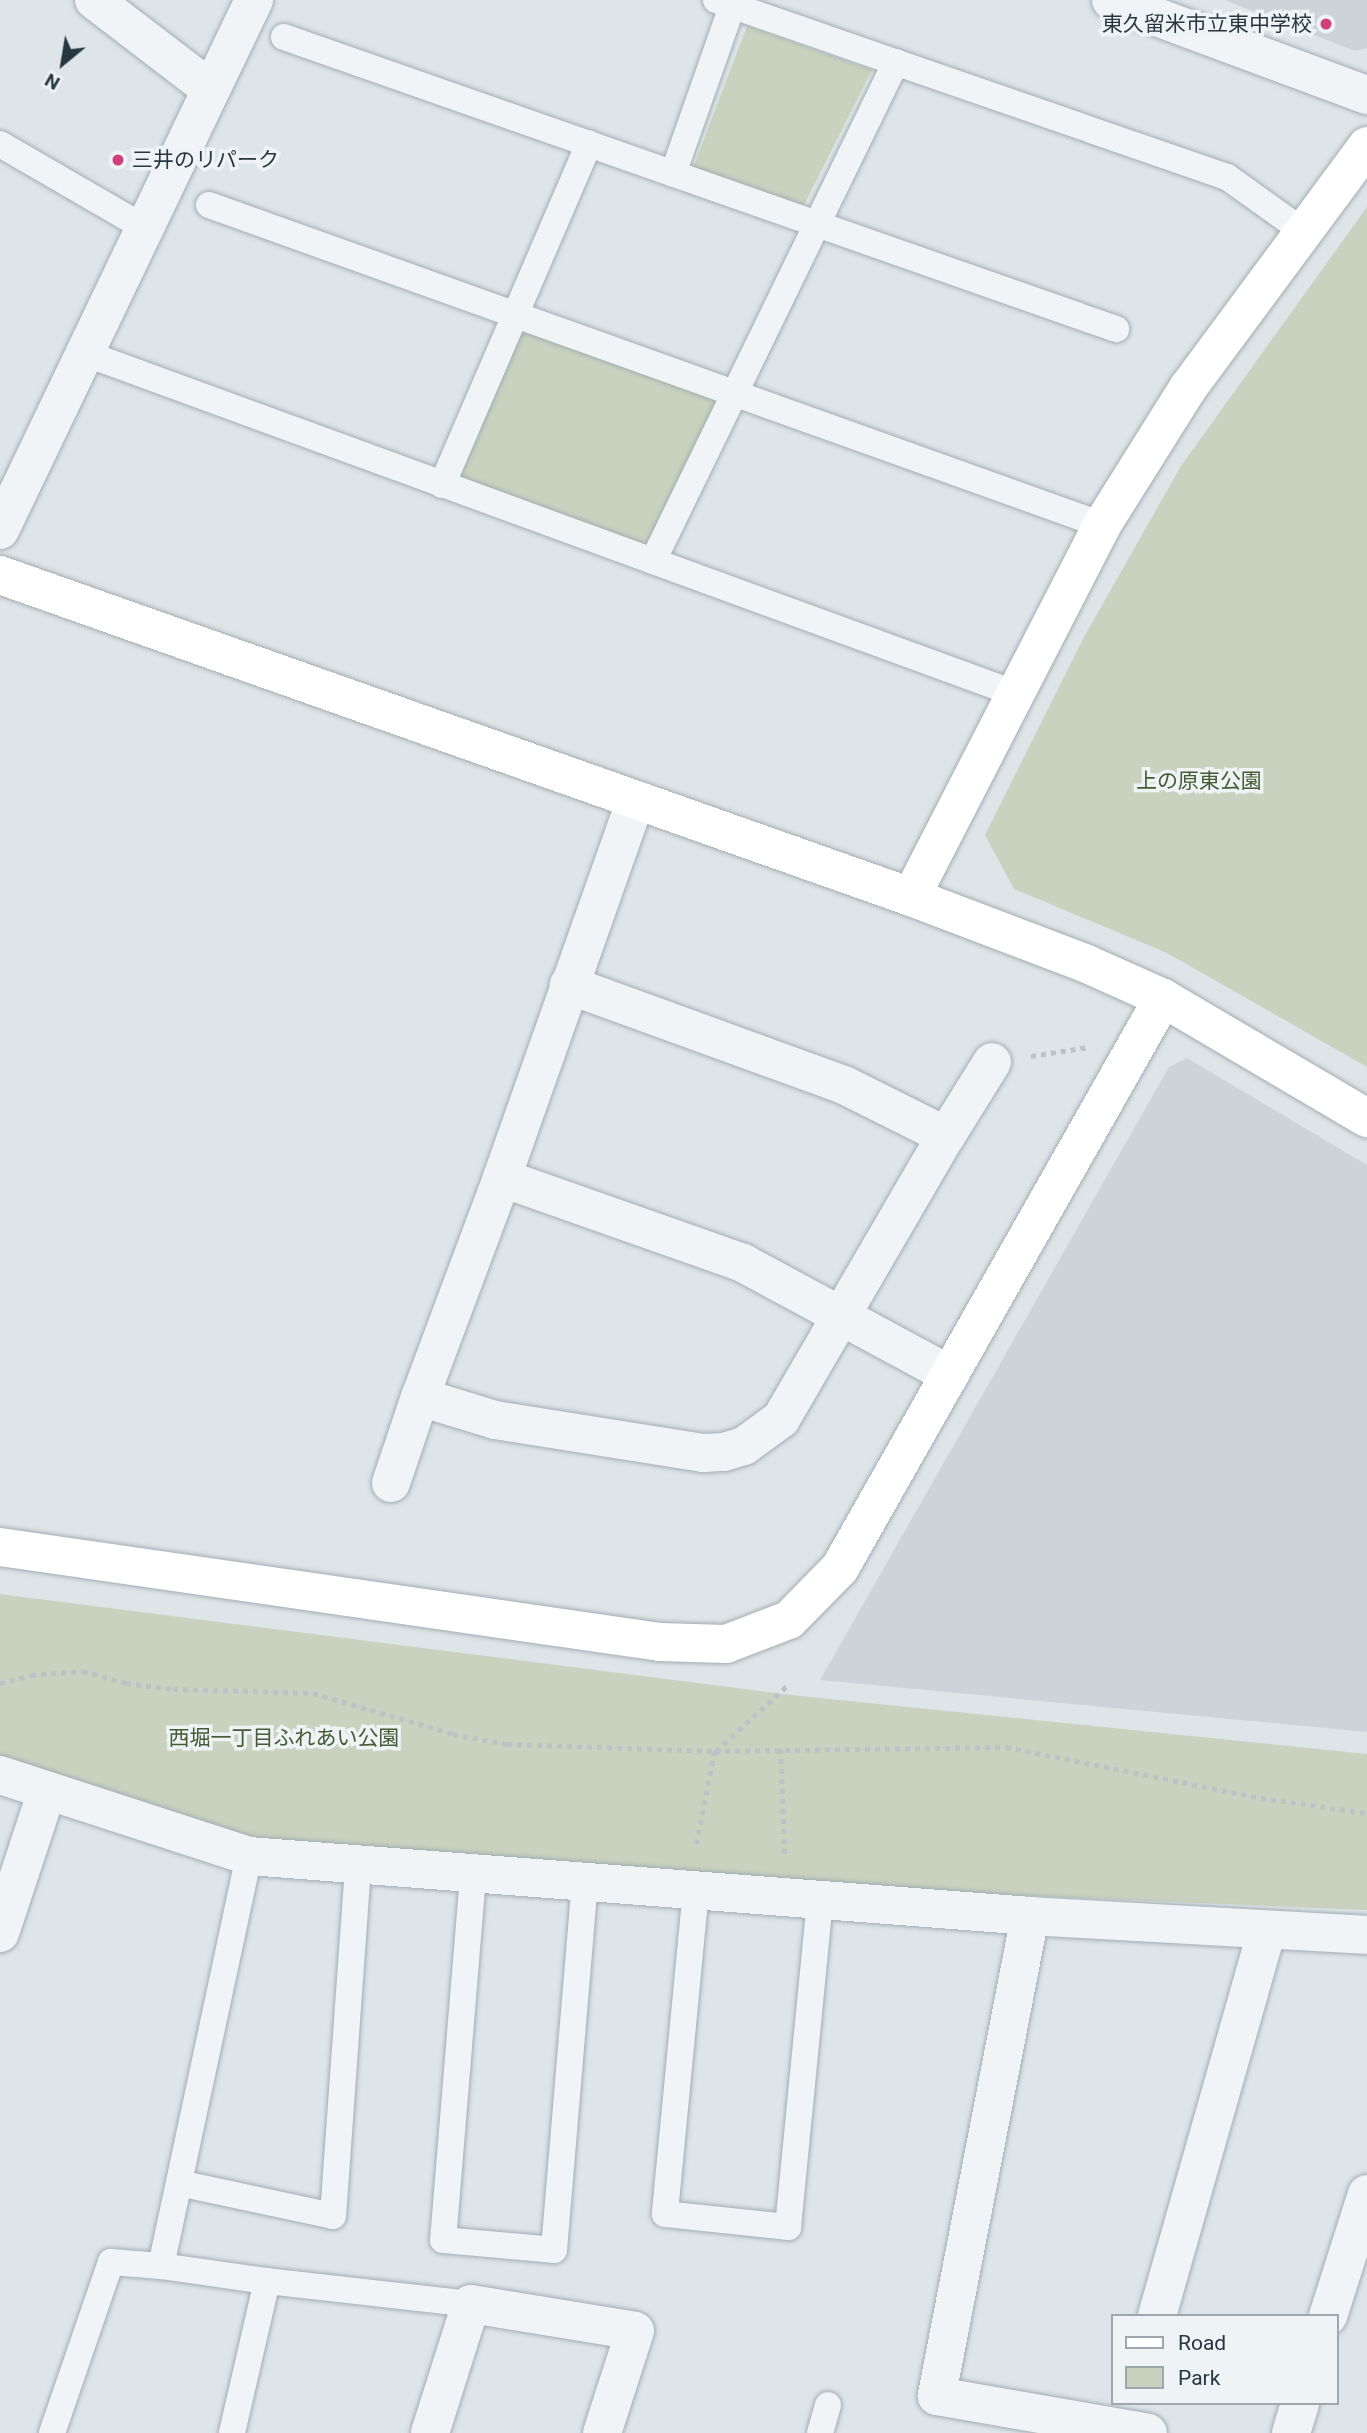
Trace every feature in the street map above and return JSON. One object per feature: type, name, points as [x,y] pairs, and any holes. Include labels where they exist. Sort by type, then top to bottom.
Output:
[{"type":"street","points":[[94,0],[209,88]]},
{"type":"street","points":[[0,530],[87,354],[209,88],[254,0]]},
{"type":"street","points":[[1111,0],[1367,95]]},
{"type":"street","points":[[911,897],[1102,525],[1188,388],[1367,146]]},
{"type":"street","points":[[0,575],[635,802],[911,897],[1163,998],[1367,1118]]},
{"type":"street","points":[[391,1483],[635,802]]},
{"type":"street","points":[[569,985],[844,1085],[946,1136]]},
{"type":"street","points":[[0,1547],[660,1643],[726,1644],[789,1620],[840,1568],[1163,998]]},
{"type":"street","points":[[420,1396],[495,1420],[703,1453],[724,1452],[762,1435],[780,1419],[992,1062]]},
{"type":"street","points":[[502,1178],[743,1263],[950,1375]]},
{"type":"street","points":[[0,1775],[249,1856],[473,1876],[585,1881],[695,1874],[820,1901],[1267,1931],[1367,1935]]},
{"type":"street","points":[[0,1933],[47,1791]]},
{"type":"street","points":[[1030,1916],[937,2396],[1135,2422]]},
{"type":"street","points":[[1158,2314],[1267,1931]]},
{"type":"street","points":[[1329,2314],[1367,2194]]},
{"type":"street","points":[[430,2433],[471,2304],[635,2331],[602,2433]]},
{"type":"street","points":[[1291,2433],[1299,2405]]},
{"type":"lane","points":[[673,174],[724,3],[1227,177],[1304,232]]},
{"type":"lane","points":[[284,37],[1116,329]]},
{"type":"lane","points":[[653,561],[733,390],[817,226],[895,62]]},
{"type":"lane","points":[[442,485],[589,143]]},
{"type":"lane","points":[[0,144],[145,228]]},
{"type":"lane","points":[[209,205],[733,390],[1102,525]]},
{"type":"lane","points":[[87,354],[1014,694]]},
{"type":"lane","points":[[161,2266],[249,1856]]},
{"type":"lane","points":[[179,2183],[333,2216],[358,1866]]},
{"type":"lane","points":[[695,1874],[664,2214],[788,2227],[820,1901]]},
{"type":"lane","points":[[473,1876],[443,2241],[554,2250],[585,1881]]},
{"type":"lane","points":[[52,2433],[111,2262],[471,2304]]},
{"type":"lane","points":[[232,2433],[267,2281]]},
{"type":"lane","points":[[820,2433],[828,2405]]},
{"type":"path","points":[[992,1062],[1094,1046]]},
{"type":"path","points":[[0,1684],[31,1675],[83,1671],[126,1683],[173,1689],[313,1693],[453,1734],[507,1744],[715,1751],[781,1749],[810,1753],[1006,1747],[1261,1798],[1367,1813]]},
{"type":"path","points":[[695,1874],[715,1751],[790,1683]]},
{"type":"path","points":[[781,1749],[786,1864]]},
{"type":"shaded area","name":"東久留米市立東中学校","points":[[1225,0],[1367,0],[1367,48],[1355,51]]},
{"type":"shaded area","points":[[1187,1058],[1367,1165],[1367,1732],[820,1680],[1169,1067]]},
{"type":"green space","points":[[747,26],[872,70],[801,211],[692,171]]},
{"type":"green space","name":"上の原東公園","points":[[1367,207],[1367,1067],[1167,953],[1014,889],[985,835],[1084,637],[1181,466]]},
{"type":"green space","points":[[518,320],[720,394],[662,553],[460,480]]},
{"type":"green space","name":"西堀一丁目ふれあい公園","points":[[0,1594],[791,1695],[1367,1754],[1367,1910],[703,1882],[255,1842],[0,1759]]},
{"type":"place","name":"東久留米市立東中学校","points":[[1326,24]]},
{"type":"place","name":"三井のリパーク","points":[[118,160]]}]
